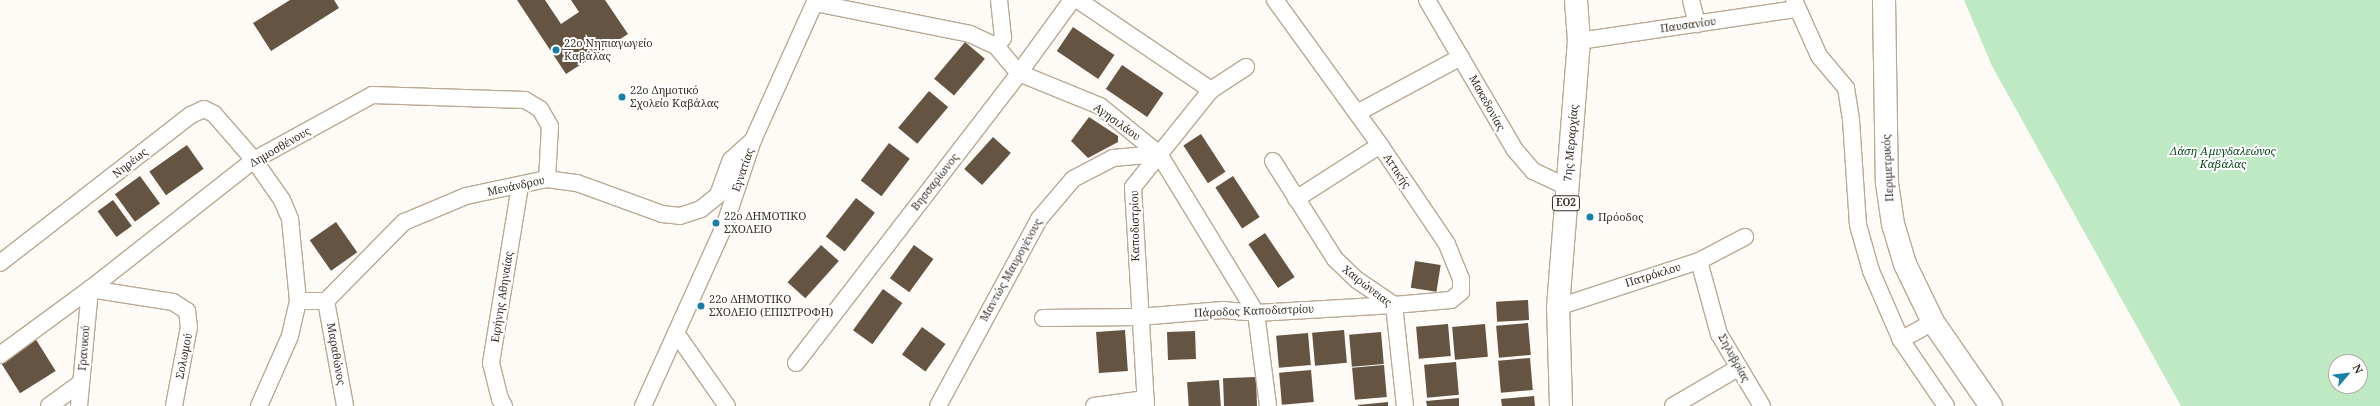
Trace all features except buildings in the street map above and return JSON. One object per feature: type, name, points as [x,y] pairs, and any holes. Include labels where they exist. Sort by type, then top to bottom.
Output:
[{"type":"main road","name":"7ης Μεραρχίας","points":[[1560,406],[1558,307],[1579,41],[1576,0]]},
{"type":"main road","name":"Περιμετρικός","points":[[1884,0],[1887,183],[1893,224],[1905,264],[1933,322],[1990,406]]},
{"type":"street","points":[[996,46],[1003,38],[999,0]]},
{"type":"street","name":"Βησσαρίωνος","points":[[796,363],[1019,73],[1072,0]]},
{"type":"street","points":[[1078,0],[1211,90]]},
{"type":"street","name":"Αττικής","points":[[1275,0],[1380,144],[1447,244],[1462,286],[1461,292],[1452,300],[1394,305]]},
{"type":"street","name":"Μακεδονίας","points":[[1427,0],[1461,57],[1496,122],[1515,150],[1533,171],[1567,186]]},
{"type":"street","points":[[1691,0],[1697,24]]},
{"type":"street","name":"Αγησιλάου","points":[[816,1],[970,34],[996,46],[1019,73],[1100,106],[1159,154],[1256,313],[1268,406]]},
{"type":"street","name":"Εγνατίας","points":[[644,406],[724,227],[754,140],[816,1]]},
{"type":"street","points":[[1796,4],[1819,56],[1846,88],[1851,120],[1858,225],[1871,271],[1901,340],[1946,406]]},
{"type":"street","name":"Παυσανίου","points":[[1579,41],[1697,24],[1796,4]]},
{"type":"street","points":[[1357,113],[1461,57]]},
{"type":"street","name":"Καποδιστρίου","points":[[1146,402],[1139,318],[1133,187],[1211,90],[1246,67]]},
{"type":"street","name":"Δημοσθένους","points":[[0,355],[90,290],[254,160],[372,95],[526,100],[540,109],[550,126],[547,179]]},
{"type":"street","name":"Νηρέως","points":[[0,263],[191,115],[204,109],[214,114],[254,160]]},
{"type":"street","name":"Μενάνδρου","points":[[326,301],[404,222],[466,196],[547,179],[577,183],[662,214],[680,216],[701,209],[718,195],[731,160],[754,140]]},
{"type":"street","points":[[1296,199],[1380,144]]},
{"type":"street","name":"Μαντώς Μαυρογένους","points":[[938,406],[1039,219],[1073,179],[1114,158],[1159,154]]},
{"type":"street","points":[[254,160],[282,200],[290,219],[298,301],[290,336],[259,406]]},
{"type":"street","name":"Χαιρώνειας","points":[[1273,161],[1335,259],[1357,280],[1394,305],[1405,406]]},
{"type":"street","name":"Ειρήνης Αθηναίας","points":[[504,406],[500,399],[491,363],[520,185]]},
{"type":"street","name":"Πατρόκλου","points":[[1558,307],[1699,261],[1745,237]]},
{"type":"street","name":"Σηλυβρίας","points":[[1699,261],[1719,334],[1762,406]]},
{"type":"street","name":"Γρανικού","points":[[79,406],[90,290]]},
{"type":"street","name":"Σολωμού","points":[[90,290],[173,302],[186,311],[189,327],[174,406]]},
{"type":"street","points":[[298,301],[326,301]]},
{"type":"street","name":"Μαραθώνος","points":[[326,301],[345,406]]},
{"type":"street","name":"Πάροδος Καποδιστρίου","points":[[1043,318],[1139,318],[1223,310],[1256,313],[1394,305]]},
{"type":"street","points":[[1901,340],[1933,322]]},
{"type":"street","points":[[676,333],[727,406]]},
{"type":"street","points":[[1673,406],[1738,368]]},
{"type":"street","points":[[49,406],[81,383]]},
{"type":"street","points":[[1094,406],[1146,402]]},
{"type":"green space","name":"Δάση Αμυγδαλεώνος Καβάλας","points":[[1964,0],[2380,0],[2380,406],[2181,406],[1992,66]]},
{"type":"place","name":"22ο Νηπιαγωγείο Καβάλας","points":[[556,50]]},
{"type":"place","name":"22ο Δημοτικό Σχολείο Καβάλας","points":[[622,97]]},
{"type":"place","name":"Πρόοδος","points":[[1590,217]]},
{"type":"place","name":"22ο ΔΗΜΟΤΙΚΟ ΣΧΟΛΕΙΟ","points":[[716,223]]},
{"type":"place","name":"22ο ΔΗΜΟΤΙΚΟ ΣΧΟΛΕΙΟ (ΕΠΙΣΤΡΟΦΗ)","points":[[701,306]]}]
